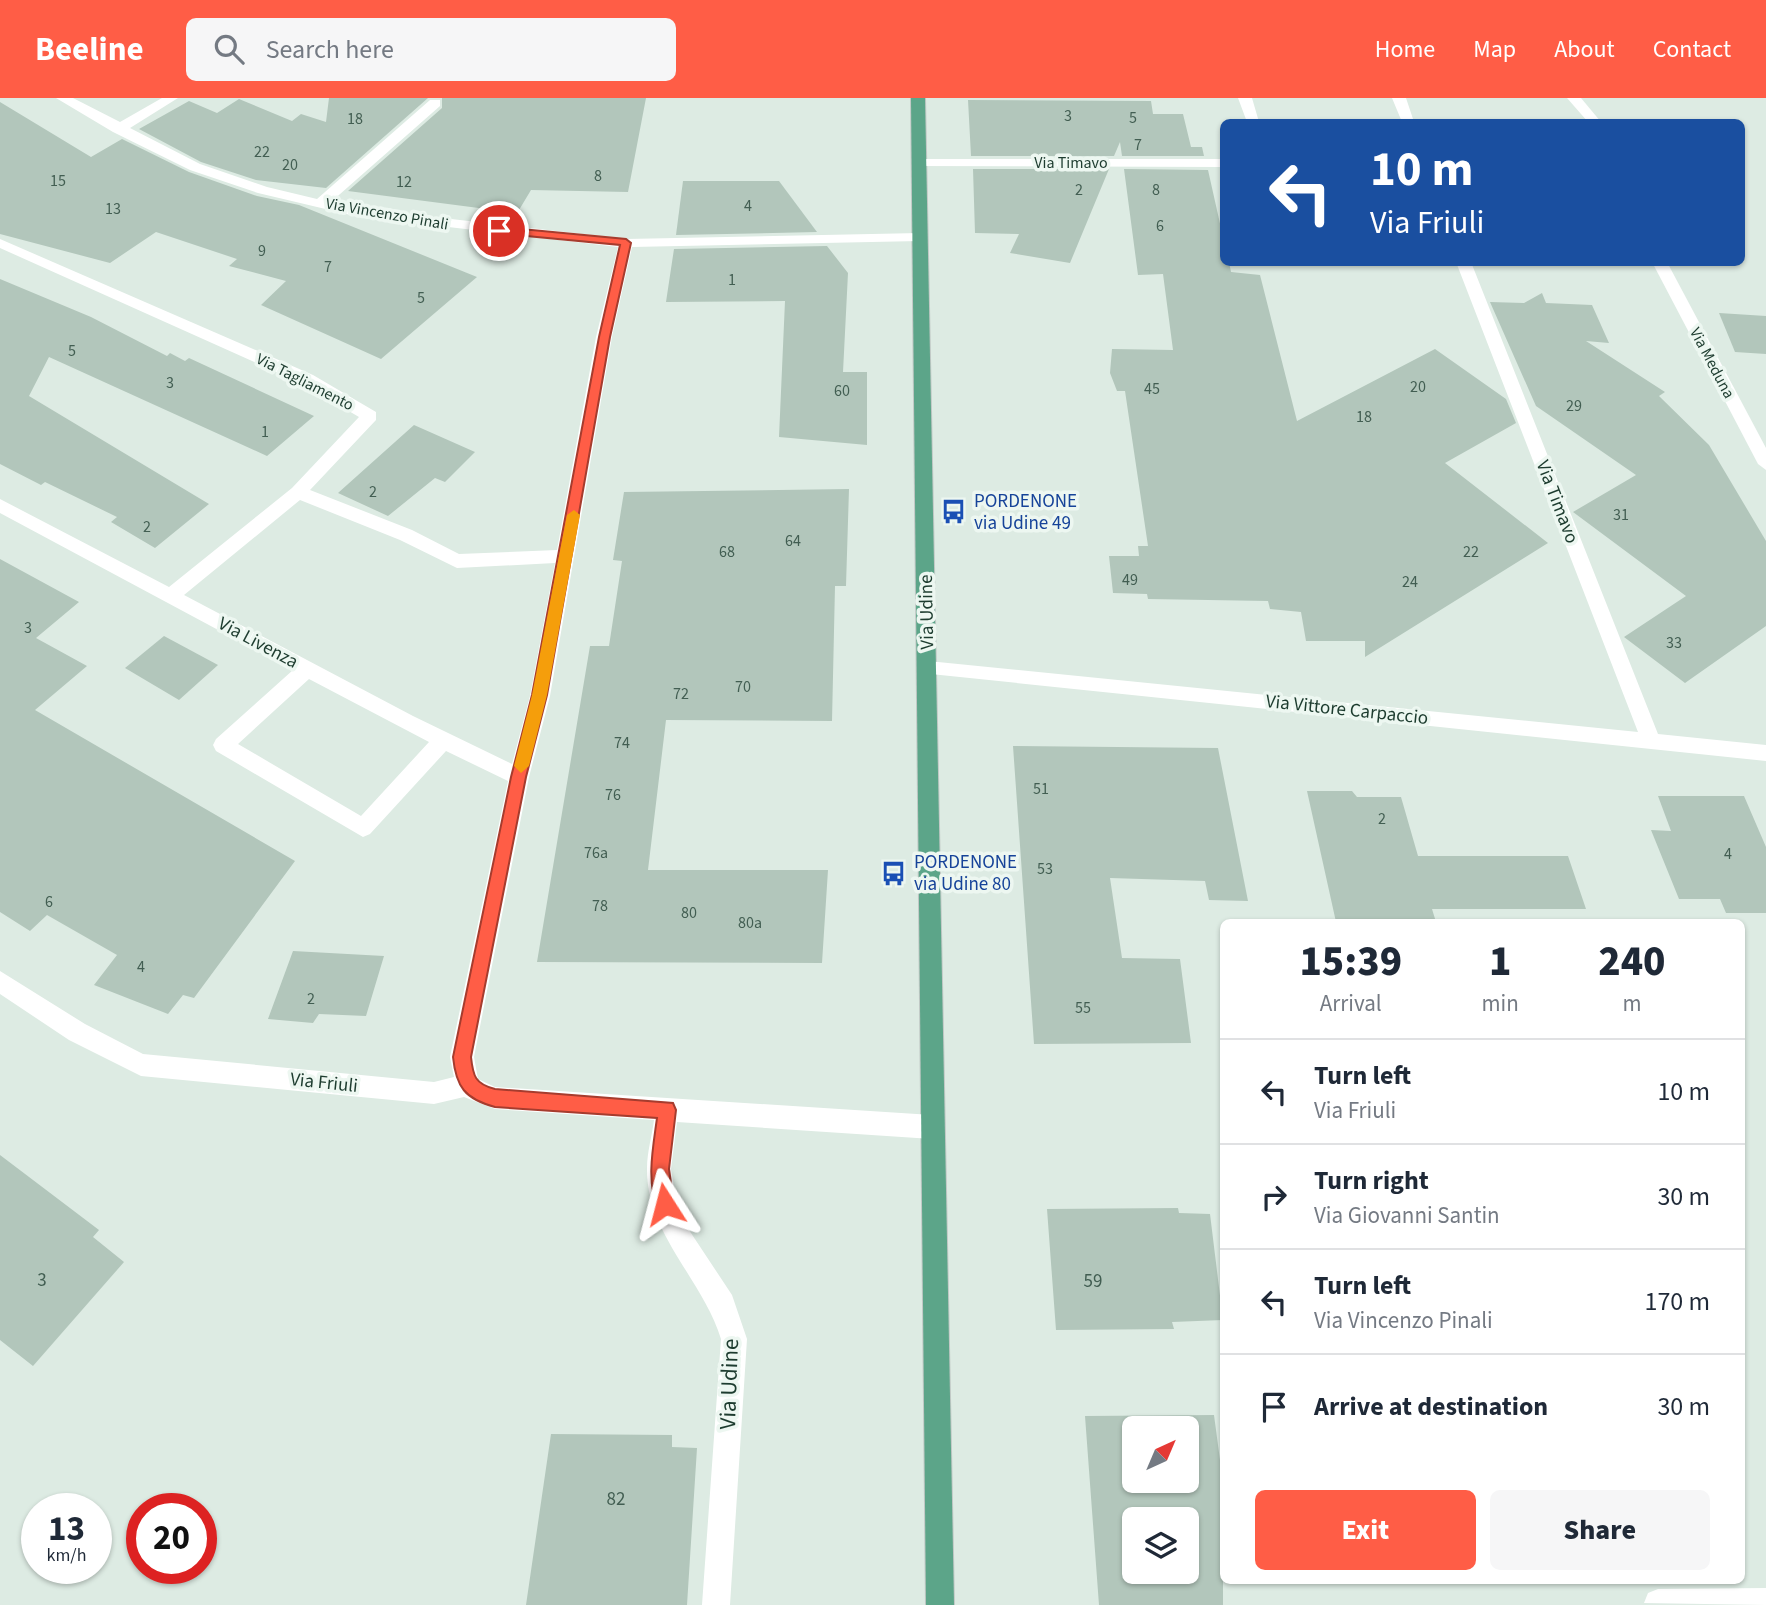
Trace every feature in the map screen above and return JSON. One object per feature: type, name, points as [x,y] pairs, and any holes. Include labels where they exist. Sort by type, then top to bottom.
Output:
[{"type":"main road","name":"Via Udine","points":[[918,98],[940,1605]]},
{"type":"street","name":"Via Vincenzo Pinali","points":[[63,98],[195,167],[263,190],[355,212],[474,228],[626,243],[920,237]]},
{"type":"street","points":[[118,129],[171,98]]},
{"type":"street","points":[[1245,98],[1252,119]]},
{"type":"street","points":[[1399,98],[1407,119]]},
{"type":"street","points":[[1573,98],[1592,119]]},
{"type":"street","points":[[321,204],[435,103]]},
{"type":"street","name":"Via Timavo","points":[[919,163],[1220,163]]},
{"type":"street","name":"Via Tagliamento","points":[[0,243],[307,379],[370,416],[298,492]]},
{"type":"street","points":[[626,243],[604,337],[540,695],[519,777],[462,1057],[467,1085],[480,1094],[495,1098],[932,1127]]},
{"type":"street","name":"Via Timavo","points":[[1465,266],[1651,741]]},
{"type":"street","name":"Via Meduna","points":[[1661,266],[1766,464]]},
{"type":"street","points":[[171,596],[298,492],[406,535],[457,561],[566,556]]},
{"type":"street","name":"Via Livenza","points":[[0,505],[307,669],[519,777]]},
{"type":"street","name":"Via Vittore Carpaccio","points":[[928,668],[1766,752]]},
{"type":"street","points":[[307,669],[223,745],[363,828],[444,740]]},
{"type":"street","name":"Via Friuli","points":[[0,981],[77,1032],[141,1065],[433,1093],[467,1085]]},
{"type":"street","name":"Via Udine","points":[[667,1110],[659,1169],[665,1204],[678,1236],[723,1304],[734,1339],[716,1605]]},
{"type":"street","points":[[1658,1603],[1766,1602]]},
{"type":"building","points":[[329,98],[428,98],[326,188],[256,180],[201,162],[139,129],[189,101],[217,113],[239,99],[292,121],[301,114],[326,122]]},
{"type":"building","points":[[442,98],[646,98],[628,192],[531,190],[519,210],[497,207],[494,210],[348,191],[442,108]]},
{"type":"building","points":[[968,100],[1151,101],[1153,114],[1183,114],[1191,147],[1202,147],[1204,156],[1122,156],[1120,142],[1114,156],[971,156]]},
{"type":"building","points":[[0,102],[91,157],[122,139],[189,172],[257,196],[299,205],[477,277],[381,359],[261,305],[286,281],[229,266],[237,259],[156,232],[110,263],[0,234]]},
{"type":"building","points":[[973,169],[1109,169],[1070,263],[1010,253],[1019,234],[975,233]]},
{"type":"building","points":[[1124,169],[1208,170],[1220,224],[1220,266],[1230,266],[1231,272],[1260,275],[1297,421],[1435,349],[1506,399],[1516,423],[1445,463],[1548,543],[1365,657],[1365,641],[1306,641],[1301,612],[1270,609],[1268,601],[1148,599],[1147,594],[1113,593],[1109,556],[1139,556],[1138,546],[1148,546],[1125,391],[1117,391],[1110,373],[1112,349],[1173,350],[1163,274],[1138,275]]},
{"type":"building","points":[[683,181],[779,181],[817,232],[676,235]]},
{"type":"building","points":[[827,246],[848,273],[843,372],[867,372],[867,445],[779,437],[785,301],[666,302],[674,249]]},
{"type":"building","points":[[0,279],[91,317],[167,356],[170,353],[185,361],[189,358],[314,416],[267,456],[49,357],[29,396],[209,504],[155,548],[111,522],[117,517],[45,482],[41,485],[0,464]]},
{"type":"building","points":[[1542,293],[1546,303],[1592,305],[1609,343],[1586,341],[1665,392],[1659,396],[1709,445],[1766,541],[1766,626],[1685,683],[1624,637],[1686,596],[1573,512],[1636,475],[1536,406],[1490,302],[1524,303]]},
{"type":"building","points":[[1719,313],[1766,316],[1766,354],[1735,352]]},
{"type":"building","points":[[414,425],[475,452],[445,482],[435,478],[388,516],[338,493]]},
{"type":"building","points":[[849,489],[846,586],[835,586],[832,721],[666,720],[648,870],[828,870],[822,963],[537,962],[590,646],[609,646],[622,561],[613,560],[624,492]]},
{"type":"building","points":[[0,559],[79,602],[36,638],[87,666],[35,710],[295,861],[194,998],[183,995],[168,1014],[94,985],[117,955],[47,915],[30,931],[0,912]]},
{"type":"building","points":[[164,636],[218,665],[179,700],[125,668]]},
{"type":"building","points":[[1013,746],[1218,748],[1248,901],[1209,900],[1205,881],[1110,878],[1122,958],[1180,959],[1191,1043],[1034,1044]]},
{"type":"building","points":[[1307,791],[1352,791],[1357,797],[1401,797],[1418,856],[1568,856],[1586,909],[1432,909],[1435,919],[1335,919]]},
{"type":"building","points":[[1658,796],[1744,796],[1766,847],[1766,913],[1726,913],[1720,899],[1679,899],[1651,830],[1671,831]]},
{"type":"building","points":[[293,951],[384,956],[366,1016],[319,1014],[313,1023],[268,1019]]},
{"type":"building","points":[[0,1155],[99,1230],[93,1237],[124,1262],[33,1366],[0,1340]]},
{"type":"building","points":[[1178,1208],[1179,1213],[1210,1214],[1220,1296],[1220,1320],[1172,1322],[1174,1329],[1056,1330],[1047,1209]]},
{"type":"building","points":[[1214,1415],[1220,1460],[1220,1584],[1223,1584],[1223,1605],[1099,1605],[1085,1416]]},
{"type":"building","points":[[551,1434],[672,1435],[672,1447],[697,1448],[687,1605],[526,1605]]},
{"type":"slow traffic","points":[[521,766],[540,695],[574,515]]},
{"type":"place","name":"PORDENONE via Udine 49","points":[[954,512]]},
{"type":"place","name":"PORDENONE via Udine 80","points":[[894,873]]},
{"type":"route","points":[[499,231],[626,243],[604,337],[540,695],[519,777],[462,1057],[464,1074],[467,1085],[480,1094],[495,1098],[667,1110],[659,1169],[665,1204]]}]
